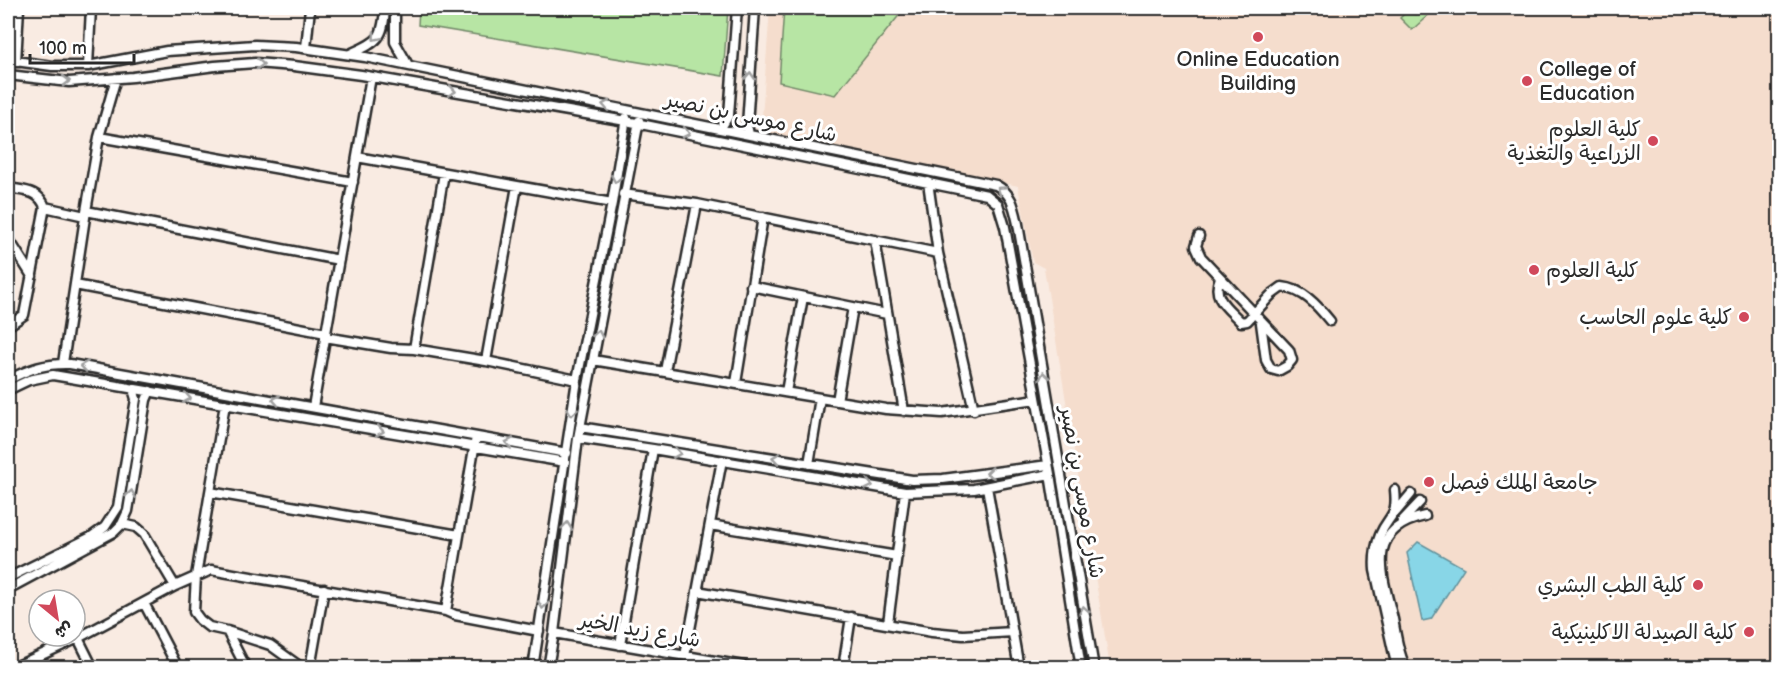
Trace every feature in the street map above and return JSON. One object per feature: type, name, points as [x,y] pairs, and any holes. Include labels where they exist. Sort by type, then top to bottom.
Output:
[{"type":"street","points":[[12,61],[19,8]]},
{"type":"street","points":[[88,66],[92,8]]},
{"type":"street","points":[[306,48],[310,8]]},
{"type":"street","points":[[350,54],[378,38],[384,28],[385,8]]},
{"type":"street","points":[[395,8],[395,42],[408,65]]},
{"type":"street","points":[[721,129],[729,115],[737,8]]},
{"type":"street","points":[[749,134],[747,125],[755,8]]},
{"type":"street","name":"شارع موسى بن نصير","points":[[12,61],[52,66],[88,66],[167,51],[255,45],[306,48],[408,65],[641,112],[996,185],[1005,190],[1011,197],[1018,224],[1094,668]]},
{"type":"street","name":"شارع موسى بن نصير","points":[[8,75],[62,82],[255,63],[294,66],[626,121],[987,195],[998,204],[1005,227],[1049,470],[1081,668]]},
{"type":"street","points":[[313,407],[371,77]]},
{"type":"street","points":[[63,363],[99,137],[116,78]]},
{"type":"street","points":[[533,668],[577,380],[612,203],[627,110]]},
{"type":"street","points":[[548,668],[578,438],[623,194],[641,112]]},
{"type":"street","points":[[99,137],[352,182]]},
{"type":"street","points":[[357,157],[612,203]]},
{"type":"street","points":[[414,349],[444,173]]},
{"type":"street","points":[[928,182],[938,253],[974,410]]},
{"type":"street","points":[[486,361],[517,186]]},
{"type":"street","points":[[8,188],[39,195],[45,207],[24,315],[8,326]]},
{"type":"street","points":[[623,194],[697,204],[938,253]]},
{"type":"street","points":[[665,371],[697,204]]},
{"type":"street","points":[[45,207],[339,260]]},
{"type":"street","points":[[736,383],[763,217]]},
{"type":"street","points":[[1199,236],[1197,250],[1261,323],[1289,350],[1292,360],[1278,371],[1271,369],[1266,360],[1261,323]]},
{"type":"street","points":[[8,238],[32,276]]},
{"type":"street","points":[[874,240],[904,411]]},
{"type":"street","points":[[1220,278],[1216,286],[1218,299],[1241,321],[1247,321],[1271,295],[1282,287],[1293,288],[1310,300],[1330,321]]},
{"type":"street","points":[[75,285],[391,348],[414,349],[486,361],[577,380]]},
{"type":"street","points":[[751,286],[887,314]]},
{"type":"street","points":[[786,392],[803,297]]},
{"type":"street","points":[[837,401],[853,307]]},
{"type":"street","points":[[593,360],[904,411],[942,413],[1036,399]]},
{"type":"street","points":[[8,381],[30,369],[51,363],[63,363],[121,371],[476,436],[566,457]]},
{"type":"street","points":[[8,390],[29,380],[52,375],[474,447],[566,457]]},
{"type":"street","points":[[8,578],[91,537],[105,527],[117,507],[136,399],[133,388]]},
{"type":"street","points":[[8,589],[114,532],[122,524],[128,511],[146,400],[150,391]]},
{"type":"street","points":[[809,464],[820,398]]},
{"type":"street","points":[[225,404],[196,576],[194,612],[209,627],[270,645],[302,668]]},
{"type":"street","points":[[580,427],[912,480],[1049,470]]},
{"type":"street","points":[[446,611],[476,436]]},
{"type":"street","points":[[578,438],[905,492],[987,487],[1049,470]]},
{"type":"street","points":[[620,645],[653,449]]},
{"type":"street","points":[[685,656],[722,460]]},
{"type":"street","points":[[829,478],[831,467]]},
{"type":"street","points":[[987,487],[1019,668]]},
{"type":"street","points":[[1395,490],[1397,506],[1380,535],[1374,554],[1375,570],[1396,668]]},
{"type":"street","points":[[210,492],[459,535]]},
{"type":"street","points":[[888,623],[905,492]]},
{"type":"street","points":[[1391,518],[1411,494]]},
{"type":"street","points":[[1406,668],[1396,635],[1380,561],[1383,544],[1390,532],[1420,502]]},
{"type":"street","points":[[1400,524],[1425,516]]},
{"type":"street","points":[[122,524],[136,527],[144,534],[175,586]]},
{"type":"street","points":[[710,525],[897,556]]},
{"type":"street","points":[[87,633],[175,586],[211,570],[446,611],[455,615],[539,631]]},
{"type":"street","points":[[310,668],[324,589]]},
{"type":"street","points":[[697,591],[932,632],[963,635],[1013,632]]},
{"type":"street","points":[[144,603],[178,668]]},
{"type":"street","points":[[843,668],[851,617]]},
{"type":"street","points":[[227,631],[246,668]]},
{"type":"street","name":"شارع زيد الخير","points":[[554,633],[755,668]]},
{"type":"street","points":[[13,668],[56,648]]},
{"type":"street","points":[[83,648],[93,668]]},
{"type":"shaded area","name":"جامعة الملك فيصل","points":[[770,8],[1779,8],[1779,667],[1110,667],[1044,268],[1033,262],[1018,186],[761,131]]},
{"type":"green space","points":[[419,8],[728,8],[723,76],[418,25]]},
{"type":"green space","points":[[784,8],[905,8],[835,95],[779,82]]},
{"type":"green space","points":[[1427,8],[1436,8],[1412,30],[1400,18],[1407,11],[1415,14]]},
{"type":"water","points":[[1418,542],[1464,568],[1431,619],[1422,621],[1407,553]]},
{"type":"place","name":"Online Education Building","points":[[1258,37]]},
{"type":"place","name":"College of Education","points":[[1527,81]]},
{"type":"place","name":"كلية العلوم الزراعية والتغذية","points":[[1653,141]]},
{"type":"place","name":"كلية العلوم","points":[[1534,270]]},
{"type":"place","name":"كلية علوم الحاسب","points":[[1744,317]]},
{"type":"place","name":"جامعة الملك فيصل","points":[[1429,482]]},
{"type":"place","name":"كلية الطب البشري","points":[[1698,585]]},
{"type":"place","name":"كلية الصيدلة الاكلينيكية","points":[[1749,632]]}]
